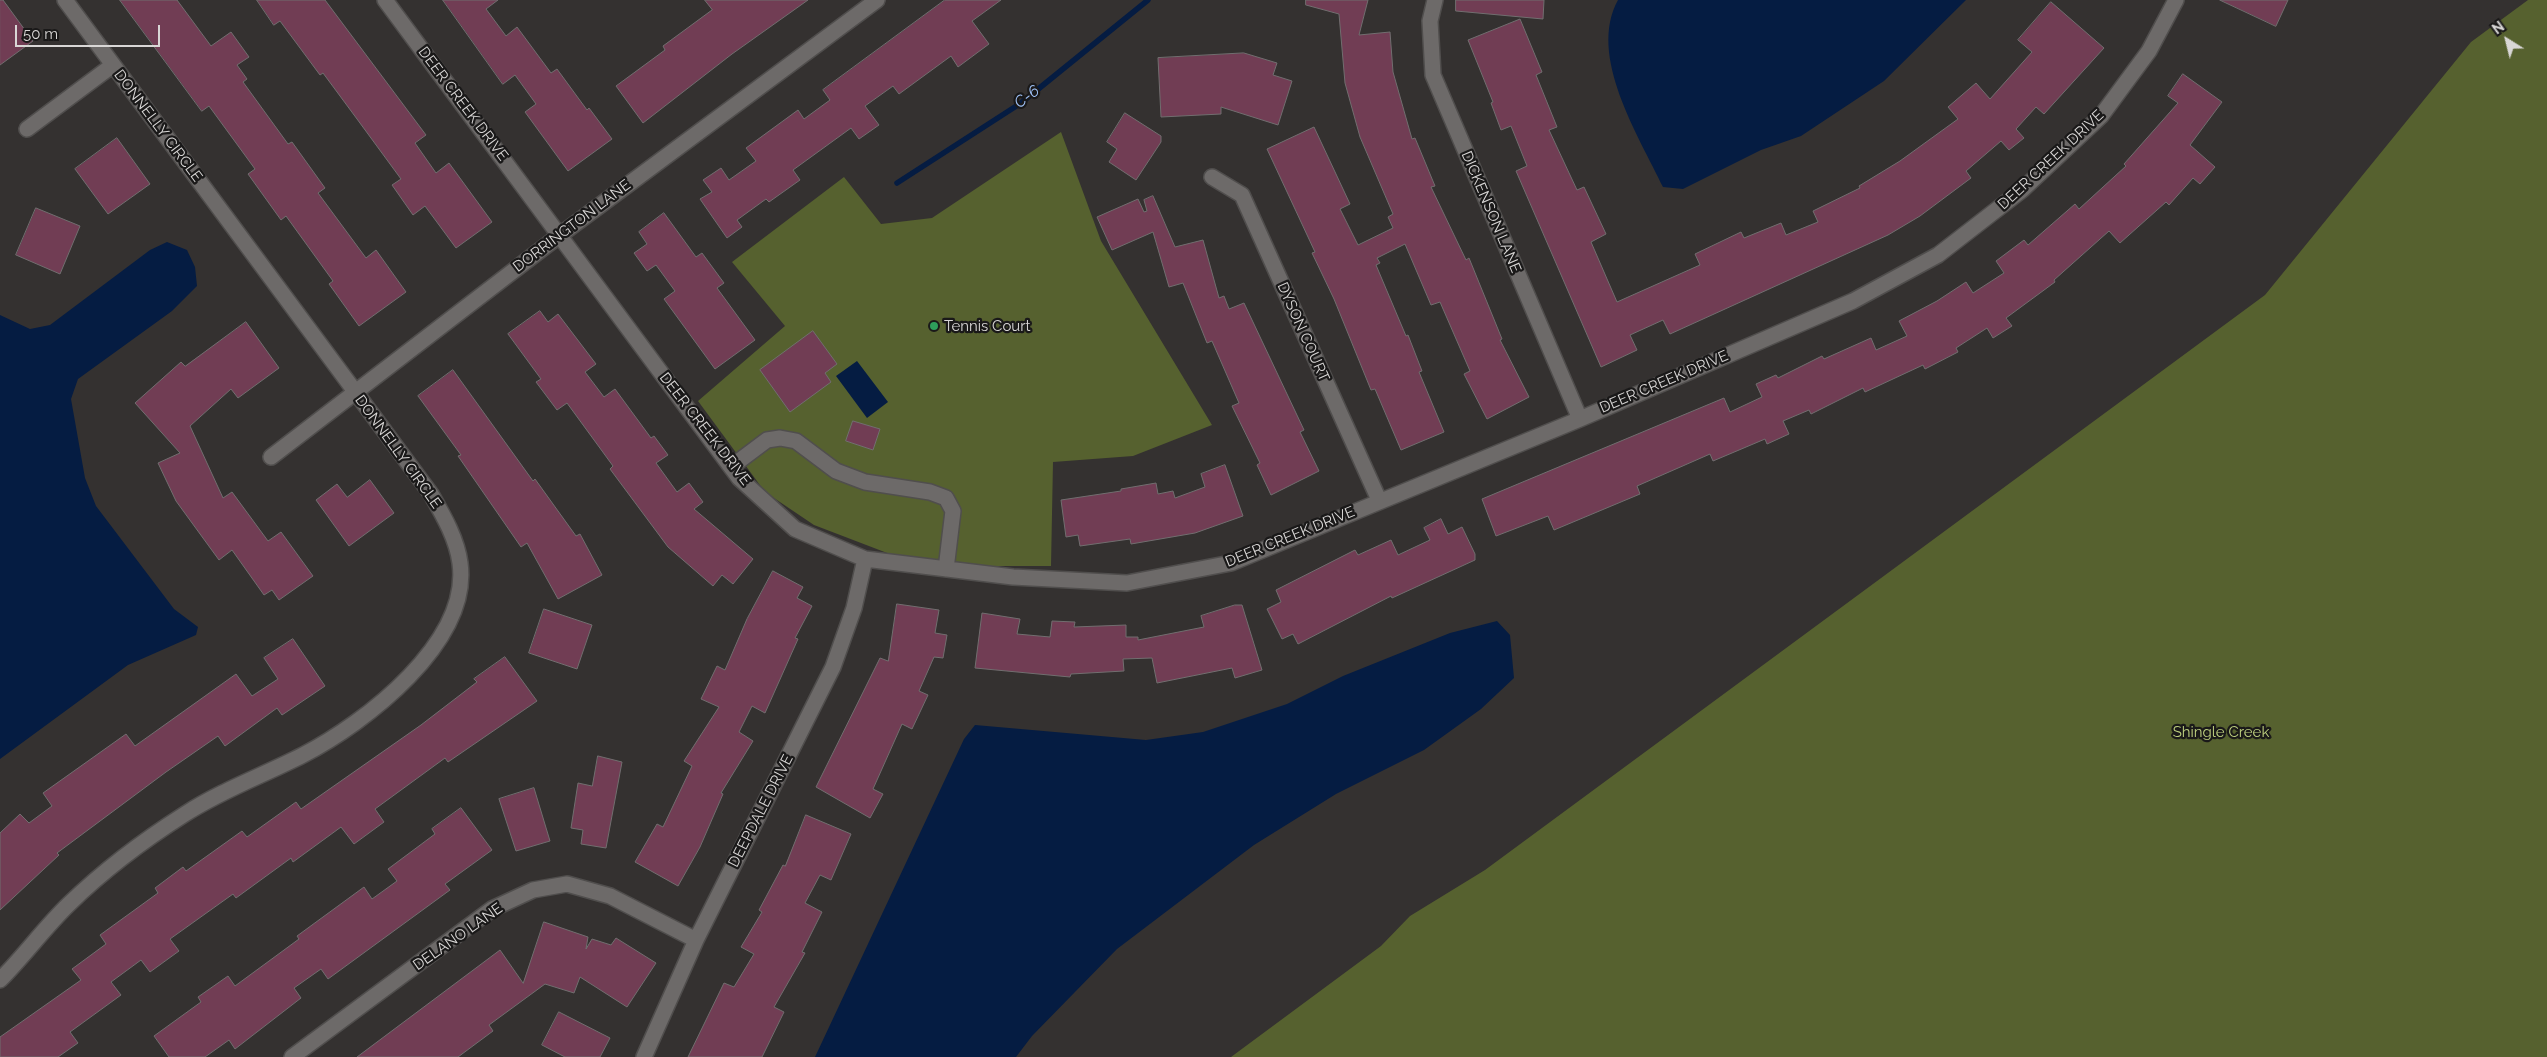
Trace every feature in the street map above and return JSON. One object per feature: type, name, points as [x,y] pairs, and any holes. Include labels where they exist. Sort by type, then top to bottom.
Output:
[{"type":"street","name":"DONNELLY CIRCLE","points":[[0,980],[27,954],[67,906],[109,868],[186,813],[304,754],[349,727],[414,673],[442,638],[458,599],[460,563],[449,527],[431,494],[65,0]]},
{"type":"street","name":"DEER CREEK DRIVE","points":[[385,0],[739,478],[795,529],[865,559],[1013,577],[1127,583],[1232,563],[1379,500],[1580,419],[1853,301],[1938,255],[2022,190],[2101,116],[2149,51],[2176,0]]},
{"type":"street","name":"DORRINGTON LANE","points":[[271,457],[354,391],[560,235],[877,0]]},
{"type":"street","name":"DICKENSON LANE","points":[[1435,0],[1430,21],[1433,75],[1580,419]]},
{"type":"street","points":[[27,129],[113,65]]},
{"type":"street","name":"DYSON COURT","points":[[1212,177],[1242,195],[1379,500]]},
{"type":"street","points":[[731,467],[767,440],[780,438],[796,441],[836,470],[865,482],[930,492],[946,498],[953,511],[946,569]]},
{"type":"street","name":"DEEPDALE DRIVE","points":[[644,1057],[696,940],[833,667],[854,608],[865,559]]},
{"type":"street","name":"DELANO LANE","points":[[292,1057],[492,909],[533,890],[567,884],[610,896],[696,940]]},
{"type":"green space","name":"Shingle Creek","points":[[2528,0],[2547,0],[2547,1057],[1231,1057],[1381,946],[1410,916],[1485,870],[2265,295],[2471,42]]},
{"type":"green space","points":[[1061,132],[1101,241],[1212,425],[1133,456],[1053,462],[1051,566],[984,566],[895,556],[814,525],[765,492],[698,401],[785,326],[732,262],[844,177],[881,224],[932,218]]},
{"type":"water","points":[[1618,0],[1966,0],[1884,81],[1801,136],[1761,150],[1683,189],[1663,187],[1630,120],[1620,95],[1612,70],[1609,46],[1610,22]]},
{"type":"water","points":[[167,242],[187,250],[195,267],[197,286],[172,311],[78,379],[71,399],[85,478],[96,506],[174,609],[198,627],[196,635],[128,665],[0,759],[0,315],[30,329],[50,325],[150,250]]},
{"type":"water","points":[[857,361],[888,402],[867,418],[836,376]]},
{"type":"water","points":[[1497,621],[1510,635],[1514,678],[1481,709],[1424,750],[1336,794],[1254,845],[1117,949],[1032,1036],[1016,1057],[815,1057],[964,739],[975,725],[1146,740],[1203,732],[1287,704],[1343,676],[1450,633]]},
{"type":"building","points":[[0,0],[3,0],[33,41],[0,65]]},
{"type":"building","points":[[120,0],[177,0],[211,46],[231,32],[249,57],[237,65],[247,79],[243,82],[288,144],[292,142],[325,188],[318,193],[366,258],[376,250],[406,292],[359,326],[329,284],[333,281],[286,216],[281,220],[248,174],[255,169],[209,106],[202,111]]},
{"type":"building","points":[[257,0],[325,0],[426,135],[415,143],[436,173],[449,163],[492,222],[456,248],[425,206],[413,215],[392,185],[401,179],[323,73],[320,75],[280,21],[274,25]]},
{"type":"building","points":[[443,0],[498,0],[486,9],[506,36],[517,27],[551,73],[557,69],[587,110],[589,108],[612,139],[568,171],[525,112],[536,104],[515,75],[503,84]]},
{"type":"building","points":[[705,0],[808,0],[732,54],[643,123],[616,86],[665,50],[663,46],[712,10]]},
{"type":"building","points":[[945,0],[1001,0],[972,21],[989,44],[958,67],[951,56],[899,94],[893,86],[865,106],[879,125],[859,139],[851,128],[793,170],[800,180],[769,202],[766,199],[737,220],[742,227],[727,238],[700,199],[712,192],[703,180],[721,168],[729,180],[756,161],[746,148],[798,110],[804,119],[830,100],[823,90]]},
{"type":"building","points":[[1306,0],[1368,0],[1359,35],[1390,32],[1393,72],[1412,139],[1415,138],[1435,186],[1431,187],[1466,260],[1469,258],[1502,339],[1500,340],[1529,397],[1487,419],[1464,374],[1470,371],[1440,302],[1431,305],[1405,244],[1377,258],[1380,263],[1376,265],[1406,336],[1408,335],[1422,371],[1419,372],[1444,432],[1401,450],[1375,389],[1371,390],[1334,299],[1312,253],[1315,252],[1267,149],[1314,127],[1350,204],[1340,209],[1358,245],[1393,228],[1388,217],[1393,214],[1360,137],[1345,83],[1339,14],[1306,5]]},
{"type":"building","points":[[1456,0],[1544,0],[1543,19],[1456,11]]},
{"type":"building","points":[[2220,0],[2288,0],[2276,26]]},
{"type":"building","points":[[2051,2],[2104,48],[2044,114],[2036,107],[2016,129],[2024,138],[2009,150],[2001,141],[1966,171],[1971,178],[1920,216],[1888,235],[1670,334],[1663,320],[1630,335],[1637,350],[1601,367],[1516,171],[1527,166],[1511,126],[1501,130],[1491,103],[1493,102],[1468,40],[1520,19],[1542,72],[1536,75],[1557,127],[1549,130],[1577,190],[1584,187],[1606,234],[1591,242],[1617,302],[1700,265],[1695,254],[1741,232],[1744,238],[1781,223],[1786,235],[1818,222],[1813,211],[1860,188],[1859,186],[1900,161],[1958,119],[1948,107],[1976,83],[1990,99],[2032,52],[2018,40]]},
{"type":"building","points":[[1244,53],[1277,63],[1273,75],[1292,81],[1278,125],[1221,107],[1221,114],[1161,117],[1158,58]]},
{"type":"building","points":[[2183,74],[2222,102],[2190,145],[2215,167],[2200,184],[2193,178],[2169,205],[2166,202],[2120,243],[2109,231],[2054,280],[2055,282],[2006,318],[2012,326],[1993,338],[1987,328],[1956,348],[1958,352],[1925,369],[1923,365],[1865,392],[1863,388],[1811,414],[1809,410],[1783,421],[1789,434],[1767,444],[1765,439],[1713,461],[1710,454],[1637,486],[1640,494],[1554,530],[1548,516],[1496,536],[1482,499],[1724,398],[1730,412],[1762,397],[1756,384],[1776,375],[1778,378],[1822,356],[1824,359],[1871,338],[1876,350],[1907,336],[1899,321],[1937,301],[1966,282],[1973,293],[2004,273],[1996,261],[2024,240],[2028,245],[2075,204],[2079,209],[2126,166],[2124,164],[2178,103],[2168,96]]},
{"type":"building","points":[[1125,113],[1161,136],[1161,142],[1136,180],[1109,162],[1117,149],[1107,142]]},
{"type":"building","points":[[117,138],[150,184],[108,214],[75,169]]},
{"type":"building","points":[[1153,196],[1175,247],[1203,240],[1219,298],[1224,296],[1229,309],[1244,303],[1304,430],[1300,432],[1319,471],[1271,495],[1257,465],[1260,463],[1232,406],[1239,403],[1212,341],[1207,343],[1183,283],[1169,287],[1153,232],[1112,250],[1097,217],[1138,199],[1144,212],[1147,211],[1144,200]]},
{"type":"building","points":[[36,208],[80,226],[60,274],[16,255]]},
{"type":"building","points":[[664,213],[696,257],[702,253],[724,283],[717,288],[755,340],[715,369],[664,299],[675,291],[656,265],[647,271],[634,253],[647,244],[639,232]]},
{"type":"building","points":[[540,311],[548,322],[558,314],[596,364],[585,372],[604,397],[615,389],[651,438],[654,436],[668,455],[656,463],[677,492],[689,483],[703,502],[694,509],[753,559],[733,584],[722,575],[713,586],[668,547],[610,469],[613,466],[567,403],[557,410],[536,382],[541,379],[508,334]]},
{"type":"building","points":[[246,322],[279,368],[238,398],[231,389],[190,426],[223,498],[232,492],[268,541],[281,532],[313,576],[279,600],[272,590],[264,595],[232,550],[219,560],[176,501],[158,463],[180,453],[135,403],[181,362],[185,366]]},
{"type":"building","points":[[813,331],[837,364],[825,373],[831,382],[790,412],[760,370]]},
{"type":"building","points":[[453,370],[533,481],[535,479],[576,536],[580,534],[602,575],[558,599],[527,543],[521,547],[458,456],[461,455],[418,396]]},
{"type":"building","points":[[853,421],[880,429],[873,450],[846,441]]},
{"type":"building","points":[[1225,465],[1243,516],[1195,533],[1131,544],[1130,539],[1080,546],[1078,535],[1066,537],[1061,500],[1121,491],[1121,489],[1156,483],[1158,494],[1173,491],[1175,498],[1205,487],[1201,474]]},
{"type":"building","points":[[370,480],[394,513],[349,546],[316,500],[337,484],[347,497]]},
{"type":"building","points":[[1441,519],[1448,534],[1462,527],[1475,554],[1475,560],[1392,598],[1391,596],[1298,644],[1293,634],[1282,639],[1267,609],[1281,602],[1276,590],[1355,550],[1358,555],[1391,540],[1398,555],[1430,540],[1424,528]]},
{"type":"building","points":[[773,571],[803,587],[797,598],[812,606],[795,638],[798,639],[765,713],[752,706],[739,732],[753,741],[721,793],[723,794],[700,847],[678,886],[635,862],[657,824],[663,827],[692,766],[684,761],[719,707],[701,699],[717,666],[725,670],[747,619]]},
{"type":"building","points":[[897,604],[939,610],[935,633],[947,635],[943,658],[934,657],[919,691],[928,695],[912,729],[902,724],[873,789],[883,794],[870,818],[816,787],[880,658],[888,661]]},
{"type":"building","points":[[1235,605],[1242,605],[1262,670],[1235,678],[1232,668],[1157,683],[1152,658],[1123,659],[1124,671],[1071,674],[1070,677],[975,668],[982,613],[1020,619],[1017,634],[1050,637],[1052,621],[1075,622],[1074,627],[1126,625],[1126,637],[1138,637],[1138,640],[1204,627],[1201,616]]},
{"type":"building","points":[[544,609],[592,625],[577,669],[529,653]]},
{"type":"building","points":[[293,639],[325,686],[282,715],[277,708],[225,746],[218,736],[57,853],[59,855],[0,910],[0,833],[20,814],[29,823],[52,806],[43,793],[126,734],[135,746],[236,674],[252,696],[278,679],[264,658]]},
{"type":"building","points":[[505,657],[537,701],[448,762],[445,758],[375,809],[384,822],[354,844],[341,827],[293,862],[291,858],[236,898],[233,894],[170,939],[179,951],[150,972],[141,960],[111,982],[121,995],[70,1032],[78,1043],[58,1057],[0,1057],[0,1037],[81,980],[72,969],[106,944],[100,935],[158,893],[155,888],[183,867],[186,871],[242,831],[247,837],[296,802],[301,809],[421,725],[477,682],[474,679]]},
{"type":"building","points":[[598,756],[622,762],[606,848],[581,844],[583,830],[571,828],[578,783],[592,786]]},
{"type":"building","points":[[534,788],[550,841],[516,851],[499,799]]},
{"type":"building","points":[[461,808],[492,850],[445,884],[450,890],[328,979],[321,969],[294,988],[301,998],[235,1049],[229,1040],[205,1057],[169,1057],[154,1036],[201,1002],[198,997],[228,976],[235,986],[299,939],[297,936],[364,887],[372,899],[397,881],[388,869],[435,834],[432,829]]},
{"type":"building","points":[[806,815],[851,834],[831,880],[820,875],[805,903],[822,912],[802,952],[805,953],[774,1007],[784,1012],[762,1057],[688,1057],[724,983],[734,987],[754,954],[741,947],[762,912],[759,910],[783,865],[785,866]]},
{"type":"building","points":[[544,922],[588,937],[586,949],[592,939],[611,945],[616,938],[656,963],[627,1007],[580,977],[574,993],[545,984],[489,1025],[493,1031],[458,1057],[357,1057],[500,950],[523,983]]},
{"type":"building","points":[[559,1012],[610,1038],[600,1057],[565,1057],[542,1045]]},
{"type":"waterway","name":"C-6","points":[[897,183],[1021,103],[1148,0]]},
{"type":"place","name":"Tennis Court","points":[[934,326]]}]
